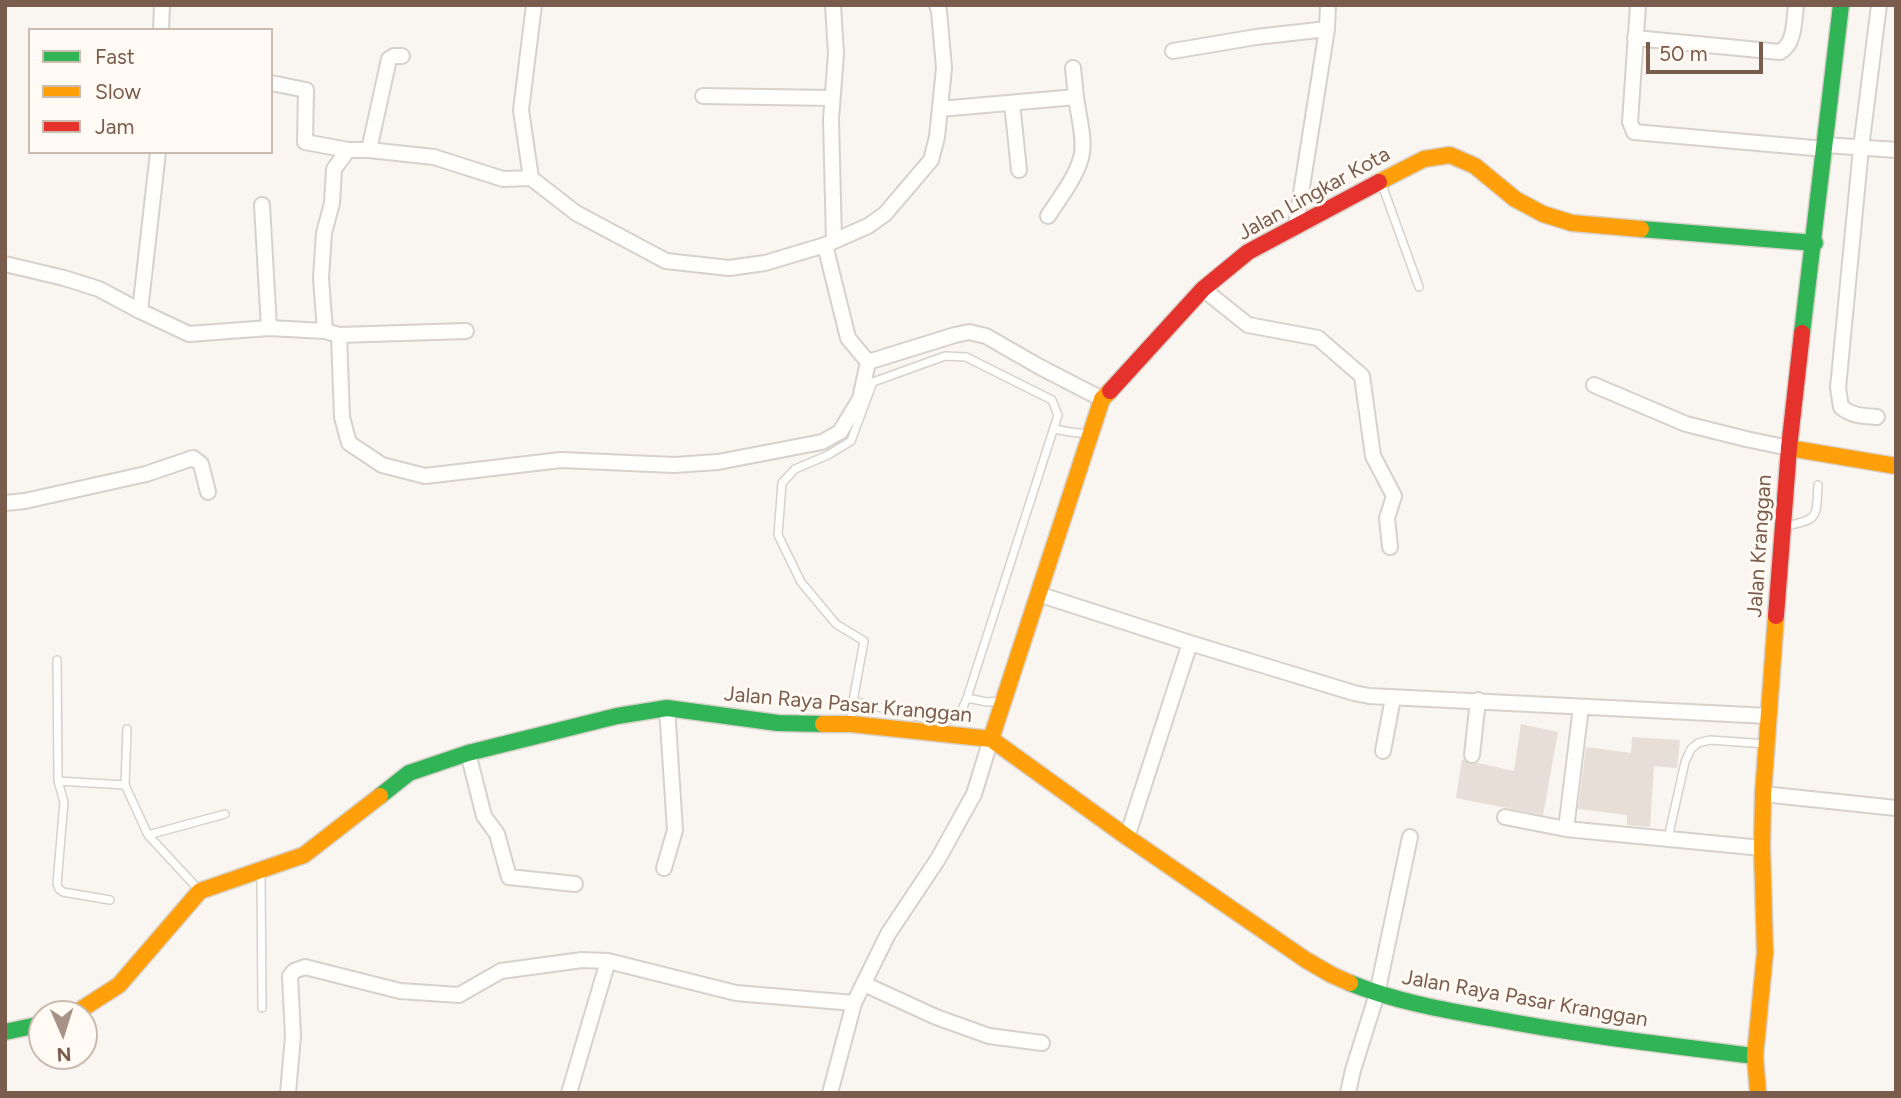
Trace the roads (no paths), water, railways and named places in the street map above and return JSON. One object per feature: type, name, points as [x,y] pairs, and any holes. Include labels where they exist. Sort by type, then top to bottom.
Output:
[{"type":"main road","name":"Jalan Kranggan","points":[[1758,1093],[1755,1056],[1765,953],[1763,794],[1782,526],[1841,5]]},
{"type":"main road","name":"Jalan Lingkar Kota","points":[[991,739],[1102,399],[1203,289],[1248,252],[1424,159],[1450,155],[1475,166],[1515,199],[1544,214],[1572,223],[1815,243]]},
{"type":"main road","points":[[1789,448],[1896,466]]},
{"type":"main road","name":"Jalan Raya Pasar Kranggan","points":[[200,891],[304,855],[409,773],[468,753],[617,716],[667,708],[778,723],[850,723],[991,739],[1127,837],[1306,960],[1332,975],[1377,994],[1455,1012],[1564,1032],[1755,1056]]},
{"type":"main road","points":[[97,1000],[120,985],[200,891]]},
{"type":"main road","points":[[5,1032],[28,1027]]},
{"type":"street","points":[[161,28],[162,5]]},
{"type":"street","points":[[531,178],[521,110],[534,5]]},
{"type":"street","points":[[348,150],[334,169],[332,203],[324,233],[321,278],[332,333],[342,417],[349,443],[382,465],[425,476],[561,460],[674,465],[718,462],[822,442],[840,432],[860,399],[867,362],[848,338],[829,243],[832,98],[836,54],[833,5]]},
{"type":"street","points":[[273,83],[306,90],[305,142],[348,150],[434,157],[503,179],[531,178],[576,213],[666,261],[729,268],[765,263],[829,243],[868,226],[885,214],[931,160],[937,137],[944,68],[937,5]]},
{"type":"street","points":[[1296,225],[1327,29],[1328,5]]},
{"type":"street","points":[[1638,5],[1629,122],[1634,132],[1896,150]]},
{"type":"street","points":[[1635,37],[1780,52],[1787,48],[1793,33],[1796,5]]},
{"type":"street","points":[[1877,417],[1848,413],[1841,407],[1838,388],[1861,148],[1879,5]]},
{"type":"street","points":[[1172,51],[1327,29]]},
{"type":"street","points":[[369,150],[389,60],[394,56],[402,56]]},
{"type":"street","points":[[1048,216],[1081,158],[1082,140],[1073,68]]},
{"type":"street","points":[[702,96],[832,98]]},
{"type":"street","points":[[940,109],[1076,97]]},
{"type":"street","points":[[1012,103],[1019,170]]},
{"type":"street","points":[[140,311],[158,154]]},
{"type":"street","points":[[262,205],[269,328]]},
{"type":"street","points":[[5,264],[99,289],[189,334],[269,328],[332,333],[466,331]]},
{"type":"street","points":[[1203,289],[1248,325],[1318,338],[1362,376],[1373,456],[1394,496],[1387,518],[1390,547]]},
{"type":"street","points":[[867,362],[969,332],[986,336],[1102,399]]},
{"type":"street","points":[[1594,385],[1686,424],[1789,448]]},
{"type":"street","points":[[5,503],[146,474],[192,458],[201,464],[208,492]]},
{"type":"street","points":[[1038,594],[1354,693],[1393,698],[1769,716]]},
{"type":"street","points":[[1127,837],[1190,643]]},
{"type":"street","points":[[1383,751],[1393,698]]},
{"type":"street","points":[[1472,755],[1478,700]]},
{"type":"street","points":[[1566,829],[1581,707]]},
{"type":"street","points":[[664,868],[675,830],[667,708]]},
{"type":"street","points":[[830,1093],[854,1003],[888,934],[938,859],[974,794],[991,739]]},
{"type":"street","points":[[468,753],[484,816],[497,834],[509,877],[575,884]]},
{"type":"street","points":[[1763,794],[1896,808]]},
{"type":"street","points":[[1504,817],[1566,829],[1762,848]]},
{"type":"street","points":[[1348,1093],[1377,994],[1410,837]]},
{"type":"street","points":[[288,1093],[293,1036],[290,976],[294,971],[305,967],[400,990],[459,995],[501,971],[582,960],[608,961],[736,993],[854,1003]]},
{"type":"street","points":[[569,1093],[608,961]]},
{"type":"street","points":[[864,984],[936,1017],[989,1036],[1042,1043]]},
{"type":"lane","points":[[1380,181],[1419,287]]},
{"type":"lane","points":[[850,723],[853,701],[864,641],[836,624],[801,582],[778,535],[782,483],[795,469],[828,455],[851,441],[873,382],[945,356],[966,357],[1052,400],[1058,415],[967,698],[959,716],[940,722],[853,701]]},
{"type":"lane","points":[[1055,429],[1091,434]]},
{"type":"lane","points":[[1782,526],[1807,521],[1813,517],[1816,513],[1818,485]]},
{"type":"lane","points":[[57,660],[58,781],[64,802],[57,884],[63,892],[110,900]]},
{"type":"lane","points":[[967,698],[987,702],[1003,701]]},
{"type":"lane","points":[[127,729],[125,785],[148,835],[200,891]]},
{"type":"lane","points":[[1668,838],[1685,762],[1691,749],[1698,743],[1710,740],[1766,744]]},
{"type":"lane","points":[[58,781],[125,785]]},
{"type":"lane","points":[[148,835],[225,814]]},
{"type":"lane","points":[[261,870],[262,1008]]}]
